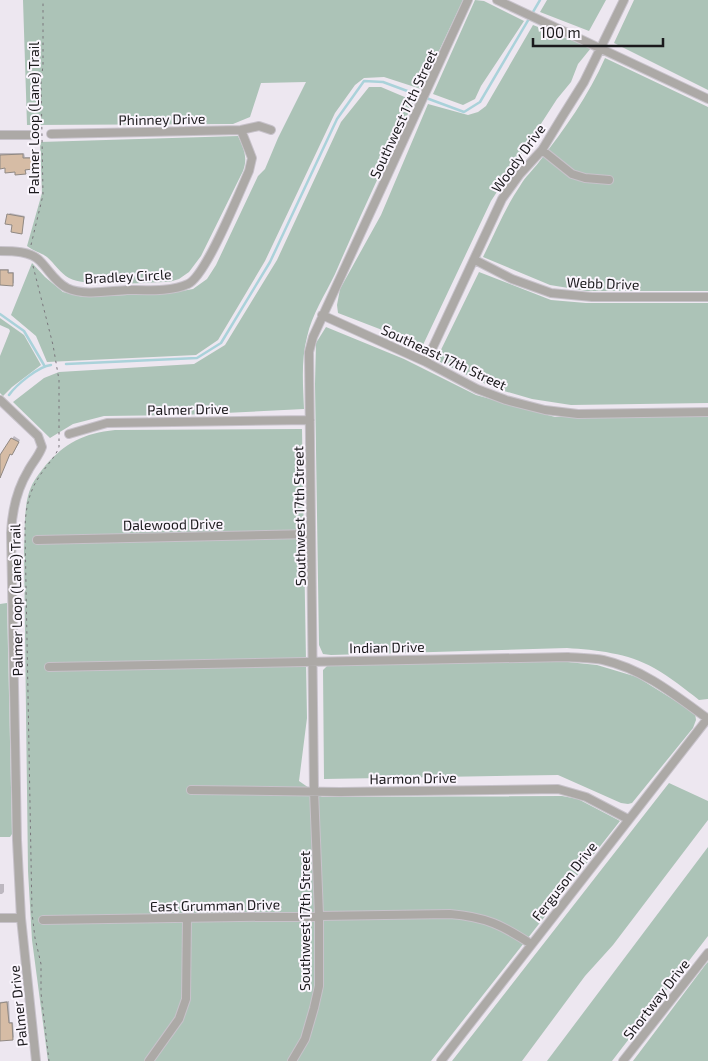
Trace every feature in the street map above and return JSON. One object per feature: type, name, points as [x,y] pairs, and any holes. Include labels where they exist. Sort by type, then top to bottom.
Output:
[{"type":"street","name":"Southwest 17th Street","points":[[292,1061],[304,1039],[319,986],[319,915],[314,791],[309,352],[312,337],[468,0]]},
{"type":"street","points":[[497,0],[708,99]]},
{"type":"street","name":"Woody Drive","points":[[426,362],[502,199],[520,174],[542,150],[584,82],[624,0]]},
{"type":"street","name":"Phinney Drive","points":[[51,134],[241,130],[259,126],[272,130]]},
{"type":"street","name":"Bradley Circle","points":[[31,256],[38,259],[54,278],[66,288],[82,292],[168,289],[188,284],[199,275],[208,260],[249,171],[252,158],[241,130]]},
{"type":"street","points":[[0,135],[32,135]]},
{"type":"street","points":[[542,150],[572,174],[585,178],[609,180]]},
{"type":"street","points":[[0,251],[24,253],[31,256]]},
{"type":"street","name":"Webb Drive","points":[[474,260],[512,279],[551,293],[592,298],[708,297]]},
{"type":"street","name":"Southeast 17th Street","points":[[322,315],[426,362],[477,390],[545,410],[578,414],[708,412]]},
{"type":"street","name":"Palmer Drive","points":[[0,400],[38,436],[42,447],[17,493],[11,526],[17,840],[21,918],[36,1061]]},
{"type":"street","name":"Palmer Drive","points":[[69,434],[107,423],[310,420]]},
{"type":"street","name":"Dalewood Drive","points":[[37,540],[311,534]]},
{"type":"street","name":"Indian Drive","points":[[49,667],[568,656],[602,660],[651,678],[708,718]]},
{"type":"street","name":"Ferguson Drive","points":[[441,1061],[708,718]]},
{"type":"street","name":"Harmon Drive","points":[[191,790],[558,789],[586,797],[628,819]]},
{"type":"street","name":"East Grumman Drive","points":[[43,920],[450,914],[473,916],[505,927],[531,944]]},
{"type":"street","points":[[0,918],[21,918]]},
{"type":"street","points":[[149,1061],[179,1019],[186,999],[187,919]]},
{"type":"street","name":"Shortway Drive","points":[[624,1061],[708,953]]},
{"type":"path","name":"Palmer Loop (Lane) Trail","points":[[43,0],[43,66],[41,80],[43,195],[31,246],[31,256],[56,358],[59,380],[58,447],[56,453],[37,479],[31,493],[26,511],[25,531],[32,913],[41,964],[40,993],[49,1061]]},
{"type":"green space","points":[[23,0],[463,0],[421,89],[384,77],[364,78],[355,85],[335,113],[265,261],[218,340],[196,355],[47,362],[36,336],[11,315],[32,263],[63,292],[83,297],[171,293],[193,289],[207,279],[216,265],[258,176],[265,169],[306,82],[261,83],[250,117],[233,124],[27,125]]},
{"type":"green space","points":[[475,0],[484,1],[524,21],[481,86],[475,99],[463,105],[433,94]]},
{"type":"green space","points":[[547,0],[606,0],[589,31],[540,12]]},
{"type":"green space","points":[[634,0],[708,0],[708,90],[614,43]]},
{"type":"green space","points":[[533,25],[591,48],[578,64],[571,82],[557,99],[491,201],[422,347],[338,313],[337,305],[340,289],[381,215],[428,104],[468,115],[478,112],[486,106]]},
{"type":"green space","points":[[605,58],[708,107],[708,291],[587,291],[550,285],[483,257],[515,194],[575,112],[599,72]]},
{"type":"green space","points":[[369,87],[381,87],[414,101],[312,320],[304,355],[304,409],[183,415],[104,416],[73,424],[50,438],[13,402],[44,378],[59,372],[194,364],[225,345],[277,260],[341,122]]},
{"type":"green space","points":[[238,136],[245,154],[243,171],[201,256],[189,272],[179,279],[169,282],[118,284],[77,281],[66,276],[43,254],[27,246],[42,193],[40,142]]},
{"type":"green space","points":[[479,272],[551,300],[586,303],[708,303],[708,403],[571,405],[532,399],[494,388],[436,360]]},
{"type":"green space","points":[[0,318],[24,335],[41,365],[3,396],[0,393],[0,356],[10,331],[0,325]]},
{"type":"green space","points":[[326,327],[404,359],[476,395],[555,417],[708,417],[708,699],[699,700],[666,675],[644,663],[612,653],[589,650],[567,648],[323,654],[319,645],[315,384],[316,343]]},
{"type":"green space","points":[[302,429],[307,718],[299,781],[322,797],[562,796],[578,799],[620,821],[431,1061],[48,1061],[32,940],[28,871],[24,551],[26,509],[31,488],[45,466],[60,451],[76,440],[104,431]]},
{"type":"green space","points":[[7,603],[12,834],[10,837],[0,837],[0,604]]},
{"type":"green space","points":[[558,661],[597,665],[637,677],[695,713],[696,720],[693,728],[632,803],[621,803],[558,775],[324,779],[323,670],[328,665]]},
{"type":"green space","points":[[669,783],[708,801],[708,820],[613,945],[585,976],[522,1061],[452,1061]]},
{"type":"green space","points":[[708,847],[708,936],[612,1061],[547,1061]]},
{"type":"green space","points":[[708,962],[708,1061],[633,1061],[706,964]]},
{"type":"building","points":[[23,154],[23,158],[32,158],[32,169],[25,170],[26,174],[15,175],[15,172],[5,173],[5,168],[0,169],[0,155]]},
{"type":"building","points":[[7,214],[24,217],[22,234],[11,232],[12,225],[5,224]]},
{"type":"building","points":[[0,270],[8,270],[8,273],[13,273],[13,286],[0,285]]},
{"type":"building","points":[[11,438],[19,442],[12,455],[10,454],[0,478],[0,455]]},
{"type":"building","points":[[7,1002],[9,1023],[12,1023],[13,1040],[0,1041],[0,1003]]},
{"type":"waterway","points":[[66,364],[197,358],[221,343],[270,262],[337,119],[364,81],[383,82],[464,112],[480,102],[540,0]]},
{"type":"waterway","points":[[0,314],[24,331],[44,365]]},
{"type":"waterway","points":[[9,395],[28,377],[40,369],[51,365]]}]
